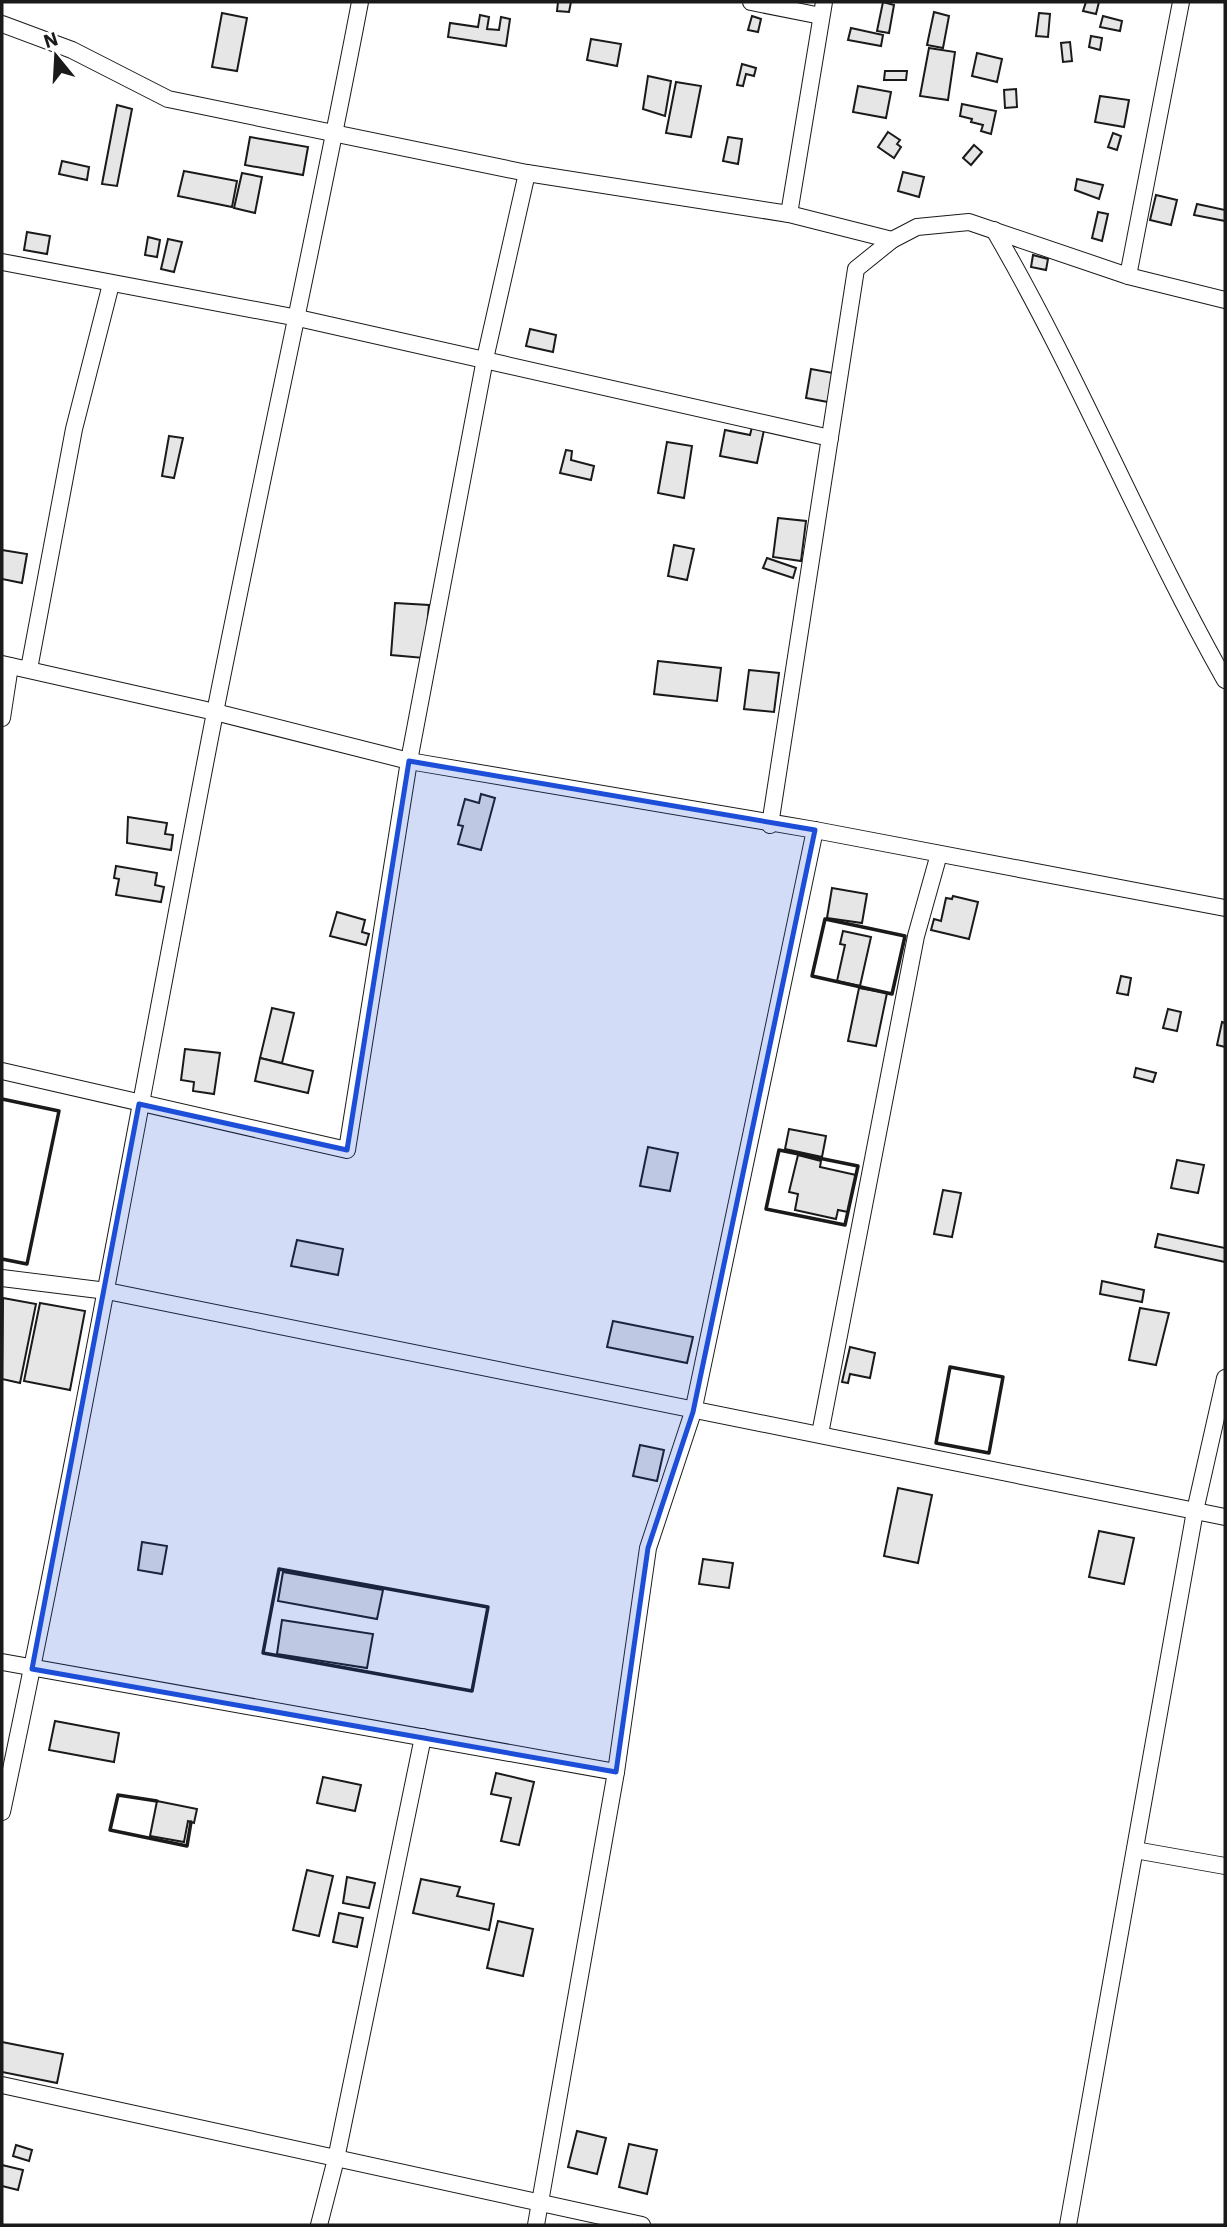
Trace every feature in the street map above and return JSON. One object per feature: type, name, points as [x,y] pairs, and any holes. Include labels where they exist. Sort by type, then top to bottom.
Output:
[{"type":"street","points":[[2,1812],[107,1291],[139,1104],[215,712],[298,318],[360,2]]},
{"type":"street","points":[[751,2],[823,9],[789,214]]},
{"type":"street","points":[[1128,276],[1181,2]]},
{"type":"street","points":[[2,24],[72,50],[168,99],[527,173],[789,214],[892,240]]},
{"type":"street","points":[[2,1071],[347,1150],[409,761],[485,359],[527,173]]},
{"type":"street","points":[[770,825],[856,269],[892,240],[917,227],[969,222],[1128,276],[1225,300]]},
{"type":"street","points":[[994,230],[1044,317],[1189,615],[1225,680]]},
{"type":"street","points":[[2,262],[298,318],[830,438]]},
{"type":"street","points":[[29,670],[74,429],[111,284]]},
{"type":"street","points":[[2,718],[6,665],[215,712],[409,761],[770,825],[815,830],[1225,908]]},
{"type":"street","points":[[536,2225],[616,1772],[648,1548],[693,1412],[815,830]]},
{"type":"street","points":[[820,1434],[916,936],[939,854]]},
{"type":"street","points":[[2,1278],[107,1291],[693,1412],[820,1434],[1225,1517]]},
{"type":"street","points":[[1069,2225],[1195,1511],[1225,1378]]},
{"type":"street","points":[[2,1662],[616,1772]]},
{"type":"street","points":[[319,2225],[336,2159],[423,1737]]},
{"type":"street","points":[[1135,1850],[1225,1866]]},
{"type":"street","points":[[2,2085],[642,2225]]},
{"type":"highlighted area","points":[[409,761],[815,830],[693,1412],[648,1548],[616,1772],[32,1669],[139,1104],[347,1150]]},
{"type":"building","points":[[558,2],[571,2],[569,12],[557,11]]},
{"type":"building","points":[[883,2],[894,5],[889,33],[877,31]]},
{"type":"building","points":[[1086,2],[1099,2],[1096,14],[1083,11]]},
{"type":"building","points":[[934,12],[949,16],[943,48],[927,45]]},
{"type":"building","points":[[222,13],[247,18],[237,71],[212,67]]},
{"type":"building","points":[[1039,13],[1050,14],[1048,37],[1036,36]]},
{"type":"building","points":[[480,15],[489,17],[487,29],[499,30],[501,17],[510,19],[506,46],[448,37],[450,23],[478,27]]},
{"type":"building","points":[[752,16],[761,19],[758,32],[748,30]]},
{"type":"building","points":[[1103,16],[1122,21],[1120,31],[1100,27]]},
{"type":"building","points":[[851,28],[883,35],[881,46],[848,40]]},
{"type":"building","points":[[1091,36],[1102,38],[1100,50],[1089,47]]},
{"type":"building","points":[[591,39],[621,44],[617,66],[587,60]]},
{"type":"building","points":[[1070,42],[1072,61],[1063,62],[1061,43]]},
{"type":"building","points":[[929,48],[955,52],[948,100],[920,96]]},
{"type":"building","points":[[977,53],[1002,59],[997,82],[972,76]]},
{"type":"building","points":[[742,64],[756,68],[754,76],[746,74],[743,86],[737,85]]},
{"type":"building","points":[[885,71],[907,71],[906,80],[884,80]]},
{"type":"building","points":[[648,76],[671,81],[665,116],[643,109]]},
{"type":"building","points":[[676,82],[701,86],[691,137],[666,133]]},
{"type":"building","points":[[858,86],[891,92],[886,118],[853,112]]},
{"type":"building","points":[[1016,89],[1017,107],[1005,108],[1004,90]]},
{"type":"building","points":[[1100,96],[1129,100],[1124,127],[1095,122]]},
{"type":"building","points":[[962,104],[996,111],[991,134],[981,131],[983,125],[960,116]]},
{"type":"building","points":[[117,105],[132,109],[117,186],[102,184]]},
{"type":"building","points":[[888,132],[900,140],[897,144],[901,147],[894,158],[878,147]]},
{"type":"building","points":[[1113,133],[1121,136],[1117,150],[1108,147]]},
{"type":"building","points":[[250,137],[308,147],[303,175],[245,165]]},
{"type":"building","points":[[728,137],[742,139],[738,164],[723,161]]},
{"type":"building","points":[[974,145],[982,152],[971,165],[963,158]]},
{"type":"building","points":[[62,161],[89,167],[87,180],[59,174]]},
{"type":"building","points":[[184,171],[237,181],[232,207],[178,196]]},
{"type":"building","points":[[903,172],[924,177],[919,197],[898,191]]},
{"type":"building","points":[[242,173],[262,177],[255,213],[234,208]]},
{"type":"building","points":[[1077,179],[1103,185],[1099,199],[1075,190]]},
{"type":"building","points":[[1156,195],[1177,200],[1171,225],[1150,220]]},
{"type":"building","points":[[1197,204],[1225,210],[1225,221],[1194,215]]},
{"type":"building","points":[[1098,212],[1108,214],[1102,241],[1092,238]]},
{"type":"building","points":[[27,232],[50,236],[47,254],[24,250]]},
{"type":"building","points":[[148,237],[160,240],[157,257],[145,255]]},
{"type":"building","points":[[168,239],[182,242],[174,272],[161,269]]},
{"type":"building","points":[[1033,255],[1048,259],[1046,270],[1031,267]]},
{"type":"building","points":[[530,329],[556,335],[553,352],[526,346]]},
{"type":"building","points":[[811,369],[833,373],[828,402],[806,398]]},
{"type":"building","points":[[752,427],[764,430],[757,463],[720,456],[725,430],[750,435]]},
{"type":"building","points":[[169,436],[183,438],[174,478],[162,476]]},
{"type":"building","points":[[667,442],[692,446],[684,498],[658,493]]},
{"type":"building","points":[[566,450],[572,451],[571,460],[594,466],[591,480],[560,473]]},
{"type":"building","points":[[778,518],[806,521],[801,561],[773,557]]},
{"type":"building","points":[[674,545],[694,549],[687,580],[668,576]]},
{"type":"building","points":[[2,550],[27,554],[22,583],[2,579]]},
{"type":"building","points":[[767,558],[796,568],[793,578],[763,568]]},
{"type":"building","points":[[395,603],[429,605],[424,658],[391,655]]},
{"type":"building","points":[[658,661],[721,668],[717,701],[654,694]]},
{"type":"building","points":[[749,670],[779,673],[774,712],[744,709]]},
{"type":"building","points":[[481,794],[495,798],[481,850],[458,844],[463,826],[458,825],[465,799],[479,803]]},
{"type":"building","points":[[128,817],[167,823],[165,834],[173,835],[171,850],[127,843]]},
{"type":"building","points":[[116,866],[157,873],[155,885],[164,887],[161,902],[116,895],[119,879],[114,878]]},
{"type":"building","points":[[832,888],[867,894],[862,923],[827,918]]},
{"type":"building","points":[[953,896],[978,902],[969,939],[931,930],[934,919],[941,921],[946,898],[952,899]]},
{"type":"building","points":[[337,912],[365,920],[362,932],[369,934],[366,945],[330,936]]},
{"type":"building","points":[[843,931],[871,937],[860,986],[837,981],[845,945],[840,944]]},
{"type":"building","points":[[1121,976],[1131,978],[1128,995],[1117,993]]},
{"type":"building","points":[[859,988],[887,993],[876,1046],[848,1041]]},
{"type":"building","points":[[272,1008],[294,1013],[282,1063],[260,1058]]},
{"type":"building","points":[[1168,1009],[1181,1012],[1177,1031],[1163,1028]]},
{"type":"building","points":[[1222,1022],[1225,1023],[1225,1047],[1217,1045]]},
{"type":"building","points":[[185,1049],[220,1053],[214,1094],[193,1091],[194,1082],[181,1080]]},
{"type":"building","points":[[260,1058],[313,1071],[308,1093],[255,1081]]},
{"type":"building","points":[[1136,1068],[1156,1073],[1153,1082],[1134,1077]]},
{"type":"building","points":[[789,1129],[826,1136],[822,1157],[785,1149]]},
{"type":"building","points":[[648,1147],[678,1153],[670,1191],[640,1186]]},
{"type":"building","points":[[798,1155],[821,1161],[820,1167],[856,1175],[848,1212],[838,1210],[836,1219],[795,1210],[798,1194],[789,1192]]},
{"type":"building","points":[[1177,1160],[1204,1165],[1198,1193],[1171,1188]]},
{"type":"building","points":[[943,1190],[961,1193],[952,1237],[934,1234]]},
{"type":"building","points":[[1158,1234],[1225,1248],[1225,1262],[1155,1247]]},
{"type":"building","points":[[297,1240],[343,1249],[338,1275],[291,1266]]},
{"type":"building","points":[[1102,1281],[1144,1290],[1142,1302],[1100,1294]]},
{"type":"building","points":[[3,1298],[36,1304],[20,1383],[2,1379]]},
{"type":"building","points":[[40,1303],[85,1311],[70,1390],[24,1381]]},
{"type":"building","points":[[1140,1308],[1169,1313],[1156,1365],[1129,1360]]},
{"type":"building","points":[[613,1321],[693,1337],[687,1363],[607,1347]]},
{"type":"building","points":[[850,1347],[875,1353],[870,1378],[850,1374],[848,1383],[842,1382]]},
{"type":"building","points":[[640,1445],[664,1450],[657,1481],[633,1476]]},
{"type":"building","points":[[898,1488],[932,1495],[918,1563],[884,1556]]},
{"type":"building","points":[[1099,1531],[1134,1538],[1124,1584],[1089,1577]]},
{"type":"building","points":[[142,1542],[167,1546],[162,1574],[138,1570]]},
{"type":"building","points":[[703,1559],[733,1563],[729,1588],[699,1584]]},
{"type":"building","points":[[283,1572],[383,1590],[377,1619],[278,1601]]},
{"type":"building","points":[[282,1620],[373,1634],[367,1668],[277,1654]]},
{"type":"building","points":[[55,1721],[119,1733],[114,1762],[49,1750]]},
{"type":"building","points":[[496,1773],[534,1782],[519,1845],[501,1841],[511,1798],[491,1794]]},
{"type":"building","points":[[323,1777],[361,1785],[355,1811],[317,1803]]},
{"type":"building","points":[[157,1801],[197,1809],[194,1823],[188,1821],[184,1842],[150,1836]]},
{"type":"building","points":[[307,1870],[333,1876],[319,1936],[293,1930]]},
{"type":"building","points":[[347,1877],[375,1883],[369,1908],[343,1903]]},
{"type":"building","points":[[421,1879],[460,1887],[457,1896],[494,1904],[489,1930],[413,1913]]},
{"type":"building","points":[[339,1913],[363,1918],[357,1947],[333,1942]]},
{"type":"building","points":[[498,1921],[533,1929],[523,1976],[487,1968]]},
{"type":"building","points":[[2,2042],[63,2054],[57,2083],[2,2072]]},
{"type":"building","points":[[577,2131],[606,2138],[597,2174],[568,2167]]},
{"type":"building","points":[[629,2144],[657,2150],[647,2194],[619,2187]]},
{"type":"building","points":[[16,2145],[32,2150],[29,2161],[13,2156]]},
{"type":"building","points":[[2,2165],[23,2170],[18,2190],[2,2186]]},
{"type":"wall","points":[[825,919],[905,936],[892,994],[812,976],[825,919]]},
{"type":"wall","points":[[2,1099],[59,1111],[27,1264],[2,1259]]},
{"type":"wall","points":[[779,1150],[858,1166],[845,1225],[766,1209],[779,1150]]},
{"type":"wall","points":[[950,1367],[1003,1377],[989,1453],[936,1443],[950,1367]]},
{"type":"wall","points":[[279,1569],[488,1607],[472,1691],[263,1653],[279,1569]]},
{"type":"wall","points":[[157,1801],[118,1795],[110,1830],[187,1846],[191,1822]]}]
